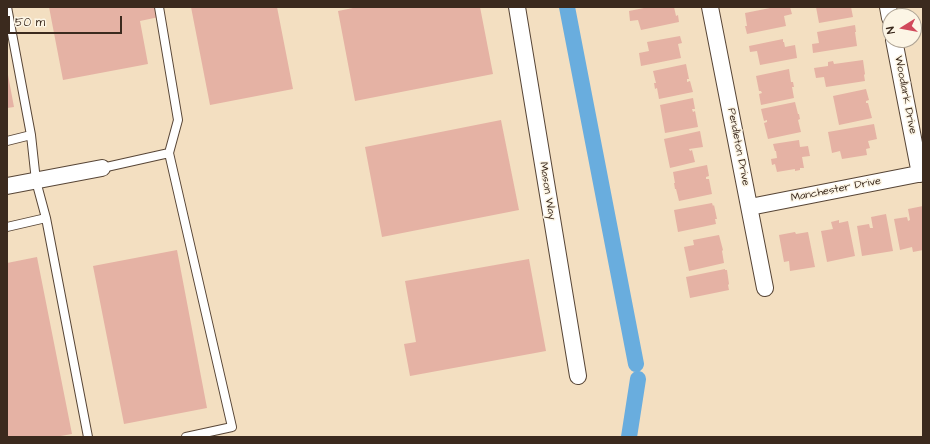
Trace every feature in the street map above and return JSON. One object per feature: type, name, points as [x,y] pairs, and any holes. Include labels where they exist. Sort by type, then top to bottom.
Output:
[{"type":"street","name":"Mason Way","points":[[517,7],[578,376]]},
{"type":"street","name":"Pendleton Drive","points":[[710,7],[765,288]]},
{"type":"street","name":"Woodlark Drive","points":[[896,48],[921,173]]},
{"type":"street","points":[[7,186],[102,168]]},
{"type":"street","name":"Manchester Drive","points":[[750,207],[921,173]]},
{"type":"lane","points":[[7,7],[31,135],[36,181],[46,218],[88,437]]},
{"type":"lane","points":[[159,7],[178,120],[169,153],[232,427],[186,437]]},
{"type":"lane","points":[[7,141],[31,135]]},
{"type":"lane","points":[[102,168],[169,153]]},
{"type":"lane","points":[[7,226],[46,218]]},
{"type":"building","points":[[49,7],[157,7],[159,17],[140,21],[148,64],[63,80]]},
{"type":"building","points":[[191,7],[277,7],[293,89],[210,105]]},
{"type":"building","points":[[358,7],[480,7],[493,74],[355,101],[338,11]]},
{"type":"building","points":[[649,7],[674,7],[676,16],[678,15],[679,22],[641,30],[638,20],[630,21],[629,11]]},
{"type":"building","points":[[775,7],[790,7],[792,14],[784,16],[786,26],[747,34],[745,26],[747,26],[745,13]]},
{"type":"building","points":[[816,7],[851,7],[853,17],[819,23]]},
{"type":"building","points":[[855,25],[857,46],[813,53],[812,44],[819,43],[817,32]]},
{"type":"building","points":[[680,36],[682,43],[678,44],[681,58],[641,66],[639,53],[649,51],[647,42]]},
{"type":"building","points":[[783,39],[785,47],[795,45],[797,58],[760,65],[757,51],[750,52],[749,46]]},
{"type":"building","points":[[863,60],[865,81],[826,87],[824,77],[816,78],[814,68],[828,66],[828,62],[833,61],[834,64]]},
{"type":"building","points":[[686,64],[689,79],[687,79],[687,82],[690,81],[693,92],[659,99],[657,88],[655,89],[654,83],[656,83],[653,71]]},
{"type":"building","points":[[789,69],[791,82],[793,82],[794,87],[792,87],[794,98],[761,105],[759,94],[762,93],[759,91],[756,76]]},
{"type":"building","points":[[7,75],[14,107],[7,108]]},
{"type":"building","points":[[866,89],[869,100],[866,101],[866,103],[868,103],[872,118],[839,125],[833,96]]},
{"type":"building","points":[[693,98],[695,109],[692,109],[693,112],[695,111],[698,127],[665,133],[660,105]]},
{"type":"building","points":[[795,102],[800,119],[798,120],[801,132],[768,139],[764,123],[767,122],[767,120],[764,121],[761,109]]},
{"type":"building","points":[[501,120],[519,210],[382,237],[365,147]]},
{"type":"building","points":[[874,124],[877,139],[868,141],[870,148],[866,149],[867,155],[842,159],[840,151],[832,153],[828,132]]},
{"type":"building","points":[[700,131],[703,147],[689,149],[690,151],[692,150],[695,162],[670,168],[664,139]]},
{"type":"building","points":[[799,140],[800,147],[808,146],[810,156],[802,157],[804,168],[800,168],[800,170],[795,171],[795,169],[777,172],[775,164],[772,165],[771,159],[777,158],[773,144]]},
{"type":"building","points":[[707,165],[709,176],[706,177],[706,179],[709,179],[712,194],[679,201],[675,189],[673,172]]},
{"type":"building","points":[[712,203],[713,206],[714,205],[717,219],[715,219],[716,224],[678,232],[674,210]]},
{"type":"building","points":[[923,206],[923,250],[913,252],[912,247],[900,250],[894,219],[907,217],[908,221],[910,220],[908,209]]},
{"type":"building","points":[[886,214],[893,251],[862,256],[857,226],[869,224],[870,228],[873,228],[871,217]]},
{"type":"building","points":[[839,220],[839,223],[848,221],[855,256],[827,262],[821,231],[833,229],[831,222]]},
{"type":"building","points":[[795,232],[796,234],[808,232],[815,267],[790,271],[789,261],[784,262],[779,235]]},
{"type":"building","points":[[719,235],[723,250],[724,263],[689,271],[684,247],[694,245],[693,240]]},
{"type":"building","points":[[177,250],[207,408],[124,424],[93,266]]},
{"type":"building","points":[[37,257],[72,434],[55,437],[7,437],[7,263]]},
{"type":"building","points":[[529,259],[546,351],[410,376],[404,344],[416,342],[405,281]]},
{"type":"building","points":[[725,269],[727,270],[729,290],[690,298],[686,277]]},
{"type":"waterway","points":[[567,7],[636,364]]},
{"type":"waterway","points":[[629,437],[638,379]]}]
